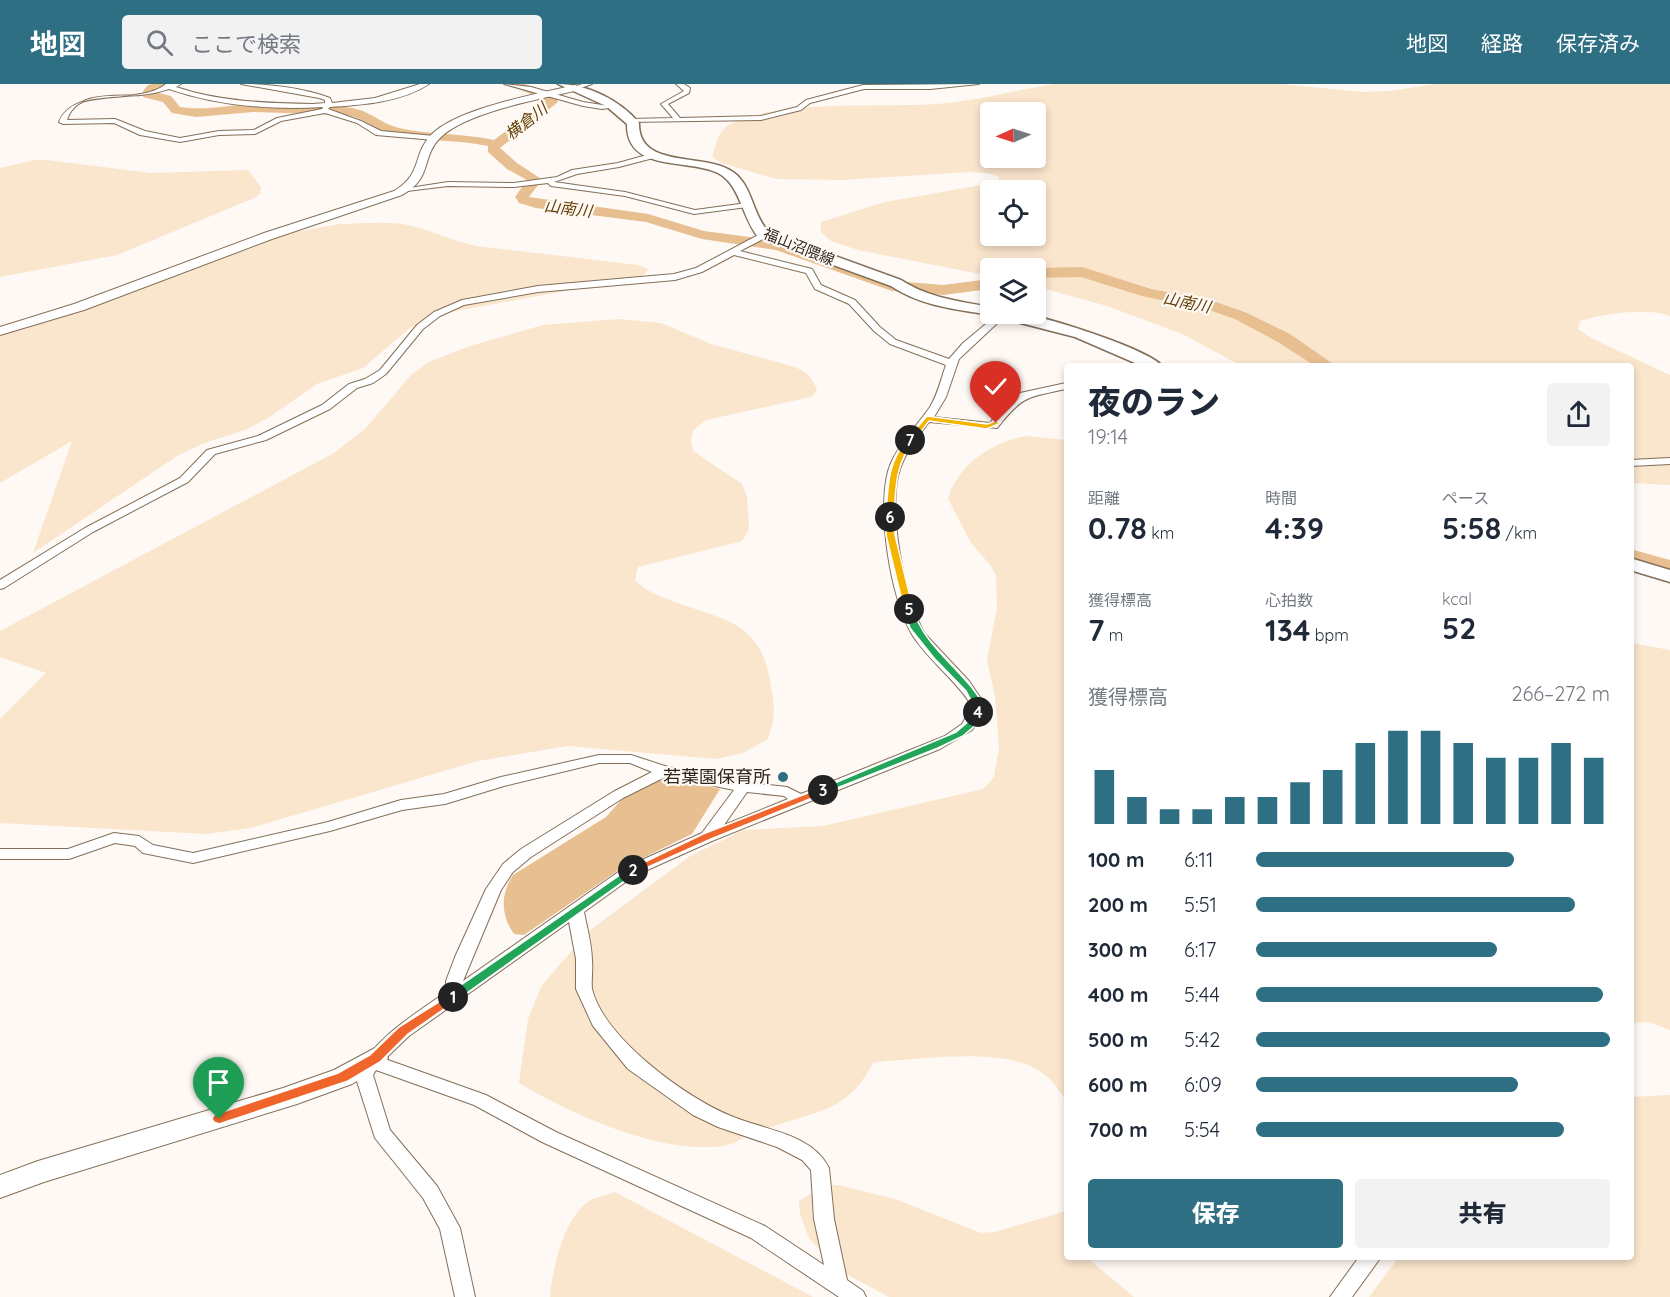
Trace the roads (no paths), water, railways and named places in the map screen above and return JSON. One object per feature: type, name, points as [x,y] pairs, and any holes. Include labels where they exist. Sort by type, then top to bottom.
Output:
[{"type":"main road","points":[[569,86],[590,92],[631,121],[636,143],[642,150],[654,155]]},
{"type":"main road","name":"福山沼隈線","points":[[654,155],[717,168],[730,175],[738,183],[752,223],[764,235],[904,288],[932,301],[980,309]]},
{"type":"main road","points":[[1046,323],[1084,334],[1147,363]]},
{"type":"main road","points":[[1634,565],[1670,576]]},
{"type":"street","points":[[156,84],[214,99],[325,109],[359,122],[379,133],[436,137],[461,122],[569,86],[589,84]]},
{"type":"street","points":[[178,84],[141,93],[108,93],[79,101],[69,107],[63,122],[115,121],[143,133],[175,140],[189,140],[219,133],[255,132],[279,119],[383,97],[426,84]]},
{"type":"street","points":[[244,84],[320,96],[328,99],[329,104],[325,109]]},
{"type":"street","points":[[507,84],[519,88],[531,88],[544,96],[594,108],[612,107]]},
{"type":"street","points":[[677,118],[664,104],[687,92],[683,84]]},
{"type":"street","points":[[924,84],[950,87]]},
{"type":"street","points":[[631,121],[677,118],[761,118],[799,109],[808,101],[863,87],[950,87],[976,84]]},
{"type":"street","points":[[406,189],[419,178],[436,137]]},
{"type":"street","points":[[0,331],[108,298],[277,233],[374,202],[406,189],[448,184],[514,185],[559,179],[575,172],[619,165],[654,155]]},
{"type":"street","points":[[537,182],[634,196],[694,212],[747,206]]},
{"type":"street","points":[[0,585],[89,530],[184,480],[211,452],[262,438],[326,407],[353,386],[369,381],[383,372],[420,327],[437,314],[462,303],[516,292],[675,277],[699,270],[764,235]]},
{"type":"street","points":[[733,252],[808,271],[818,287],[852,302],[877,329],[893,342],[951,363]]},
{"type":"street","points":[[0,1187],[38,1172],[288,1097],[343,1077],[374,1059],[404,1031],[629,872],[707,837],[960,734],[974,721],[979,706],[971,690],[937,656],[914,626],[890,535],[893,472],[904,448],[943,394],[951,363],[958,353],[991,324]]},
{"type":"street","points":[[927,418],[993,426],[1014,401],[1024,395],[1064,386]]},
{"type":"street","points":[[1634,463],[1670,461]]},
{"type":"street","points":[[0,854],[69,854],[114,838],[139,841],[148,849],[193,858],[330,826],[401,805],[445,799],[501,782],[599,759],[632,759],[665,771],[742,787],[787,792],[801,800]]},
{"type":"street","points":[[455,995],[454,981],[463,957],[494,889],[508,868],[526,853],[618,795],[665,771]]},
{"type":"street","points":[[707,837],[742,787]]},
{"type":"street","points":[[575,908],[584,958],[584,989],[599,1021],[634,1064],[699,1110],[724,1122],[784,1142],[809,1155],[820,1168],[824,1219],[838,1285]]},
{"type":"street","points":[[374,1059],[480,1100],[549,1137],[758,1232],[856,1297]]},
{"type":"street","points":[[374,1059],[364,1075],[382,1133],[430,1192],[450,1228],[465,1297]]},
{"type":"street","points":[[1340,1297],[1369,1260]]},
{"type":"waterway","name":"山南川","points":[[166,84],[152,88],[147,94],[167,99],[176,110],[196,113],[253,108],[346,111],[364,114],[381,126],[399,132],[472,139],[496,144]]},
{"type":"waterway","name":"横倉川","points":[[496,144],[552,102],[551,98],[514,84]]},
{"type":"waterway","name":"山南川","points":[[496,144],[493,149],[512,166],[533,178],[534,181],[522,197],[536,204],[648,218],[702,235],[779,246],[892,286],[943,290],[980,285]]},
{"type":"waterway","name":"山南川","points":[[1046,273],[1082,272],[1148,293],[1213,306],[1241,316],[1284,338],[1322,363]]},
{"type":"waterway","name":"山南川","points":[[1634,556],[1670,567]]},
{"type":"place","name":"若葉園保育所","points":[[783,777]]}]
